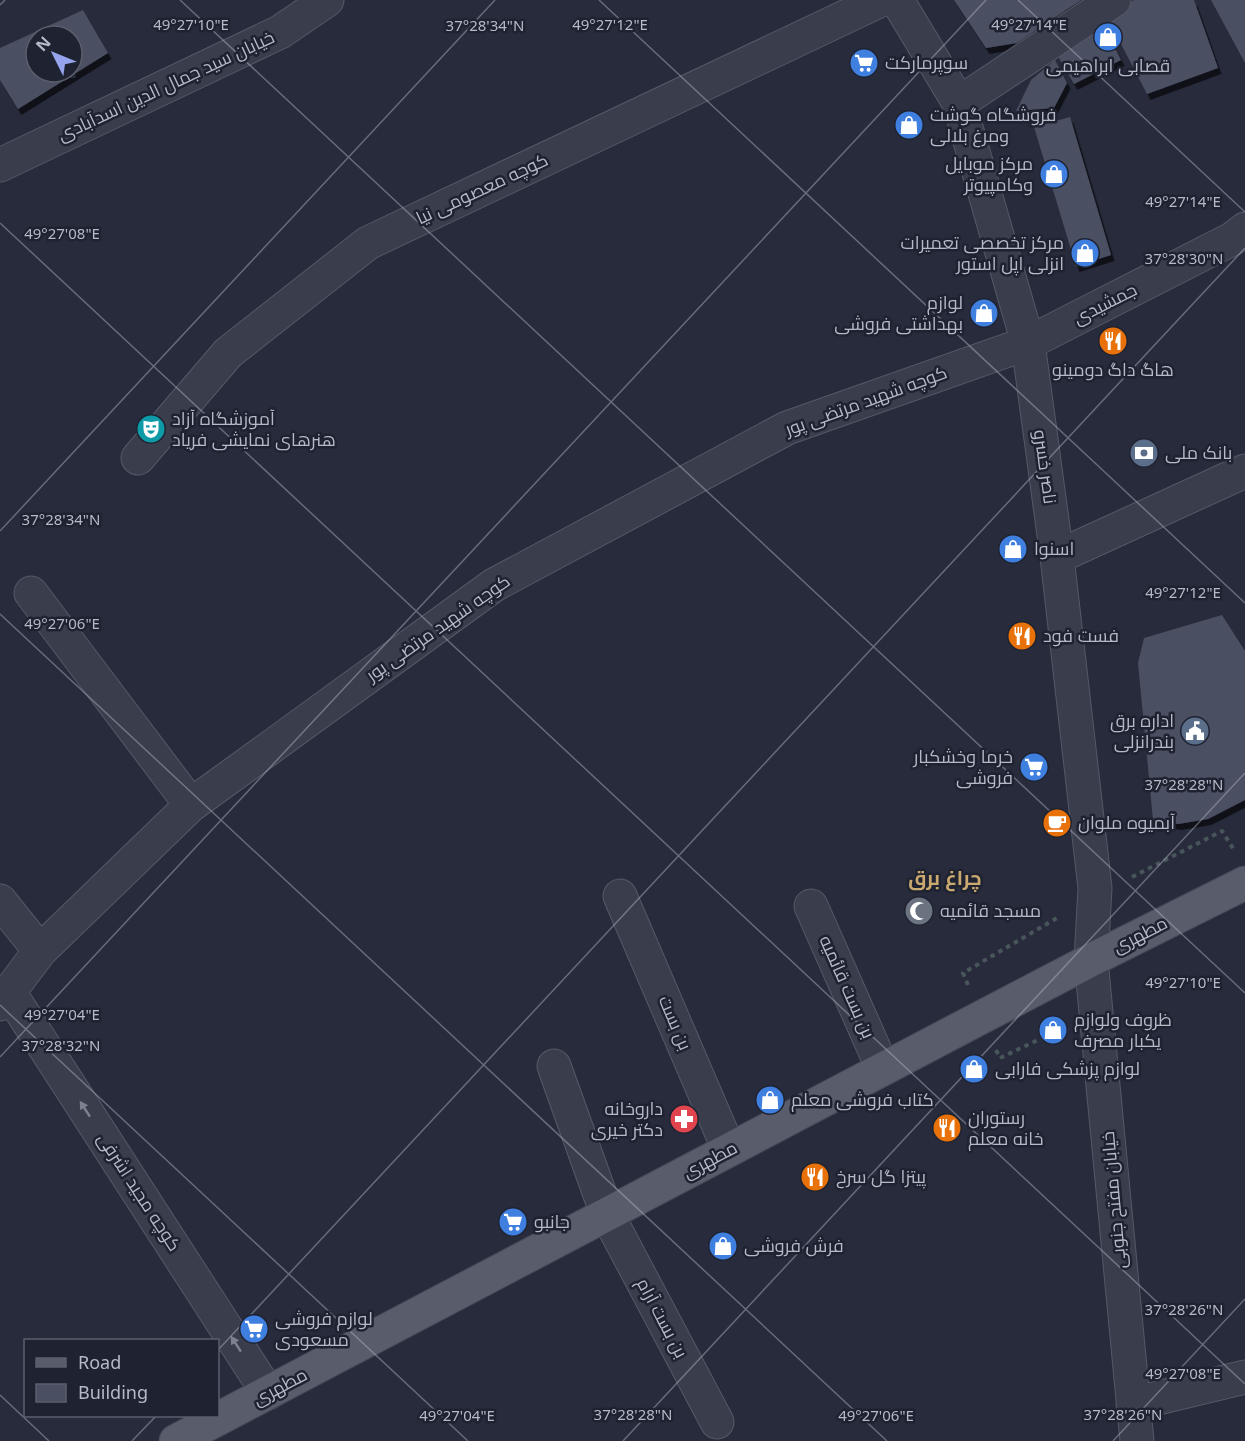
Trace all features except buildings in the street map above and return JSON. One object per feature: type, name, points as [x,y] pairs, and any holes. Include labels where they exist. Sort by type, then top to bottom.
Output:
[{"type":"main road","name":"مطهری","points":[[176,1441],[1091,960],[1245,883]]},
{"type":"street","name":"خیابان سید جمال الدین اسدآبادی","points":[[3,159],[280,32],[327,0]]},
{"type":"street","name":"کوچه معصومی نیا","points":[[138,458],[228,353],[368,243],[881,0]]},
{"type":"street","name":"ناصر خسرو","points":[[897,0],[959,103],[1028,343],[1058,557],[1095,888],[1091,960]]},
{"type":"street","points":[[959,103],[1114,0]]},
{"type":"street","name":"جمشیدی","points":[[1028,343],[1241,244]]},
{"type":"street","name":"کوچه شهید مرتضی پور","points":[[4,998],[40,951],[191,805],[494,585],[787,428],[1028,343]]},
{"type":"street","points":[[1058,557],[1245,471]]},
{"type":"street","points":[[31,593],[191,805]]},
{"type":"street","name":"بن بست","points":[[620,896],[729,1150]]},
{"type":"street","points":[[0,901],[40,951]]},
{"type":"street","name":"بن بست قائمیه","points":[[811,906],[883,1069]]},
{"type":"street","name":"خیابان مفتح جنوبی","points":[[1091,960],[1137,1441]]},
{"type":"street","name":"کوچه مجید اشرفی","points":[[4,998],[268,1393]]},
{"type":"street","name":"بن بست آرام","points":[[554,1066],[607,1214],[717,1422]]},
{"type":"street","points":[[1133,1404],[1245,1377]]},
{"type":"place","name":"قصابی ابراهیمی","points":[[1108,37]]},
{"type":"place","name":"سوپرمارکت","points":[[864,63]]},
{"type":"place","name":"فروشگاه گوشت ومرغ بلالی","points":[[909,125]]},
{"type":"place","name":"مرکز موبایل وکامپیوتر","points":[[1054,174]]},
{"type":"place","name":"مرکز تخصصی تعمیرات انزلی اپل استور","points":[[1085,253]]},
{"type":"place","name":"لوازم بهداشتی فروشی","points":[[984,313]]},
{"type":"place","name":"هاگ داگ دومینو","points":[[1113,341]]},
{"type":"place","name":"آموزشگاه آزاد هنرهای نمایشی فریاد","points":[[151,429]]},
{"type":"place","name":"بانک ملی","points":[[1144,453]]},
{"type":"place","name":"اسنوا","points":[[1013,549]]},
{"type":"place","name":"فست فود","points":[[1022,636]]},
{"type":"place","name":"اداره برق بندرانزلی","points":[[1195,731]]},
{"type":"place","name":"خرما وخشکبار فروشی","points":[[1034,767]]},
{"type":"place","name":"آبمیوه ملوان","points":[[1057,823]]},
{"type":"place","name":"مسجد قائمیه","points":[[919,911]]},
{"type":"place","name":"ظروف ولوازم یکبار مصرف","points":[[1053,1030]]},
{"type":"place","name":"لوازم پزشکی فارابی","points":[[974,1069]]},
{"type":"place","name":"کتاب فروشی معلم","points":[[770,1100]]},
{"type":"place","name":"داروخانه دکتر خیری","points":[[684,1119]]},
{"type":"place","name":"رستوران خانه معلم","points":[[947,1128]]},
{"type":"place","name":"پیتزا گل سرخ","points":[[815,1177]]},
{"type":"place","name":"جانبو","points":[[513,1222]]},
{"type":"place","name":"فرش فروشی","points":[[723,1246]]},
{"type":"place","name":"لوازم فروشی مسعودی","points":[[254,1329]]},
{"type":"district","name":"چراغ برق","points":[[945,878]]}]
